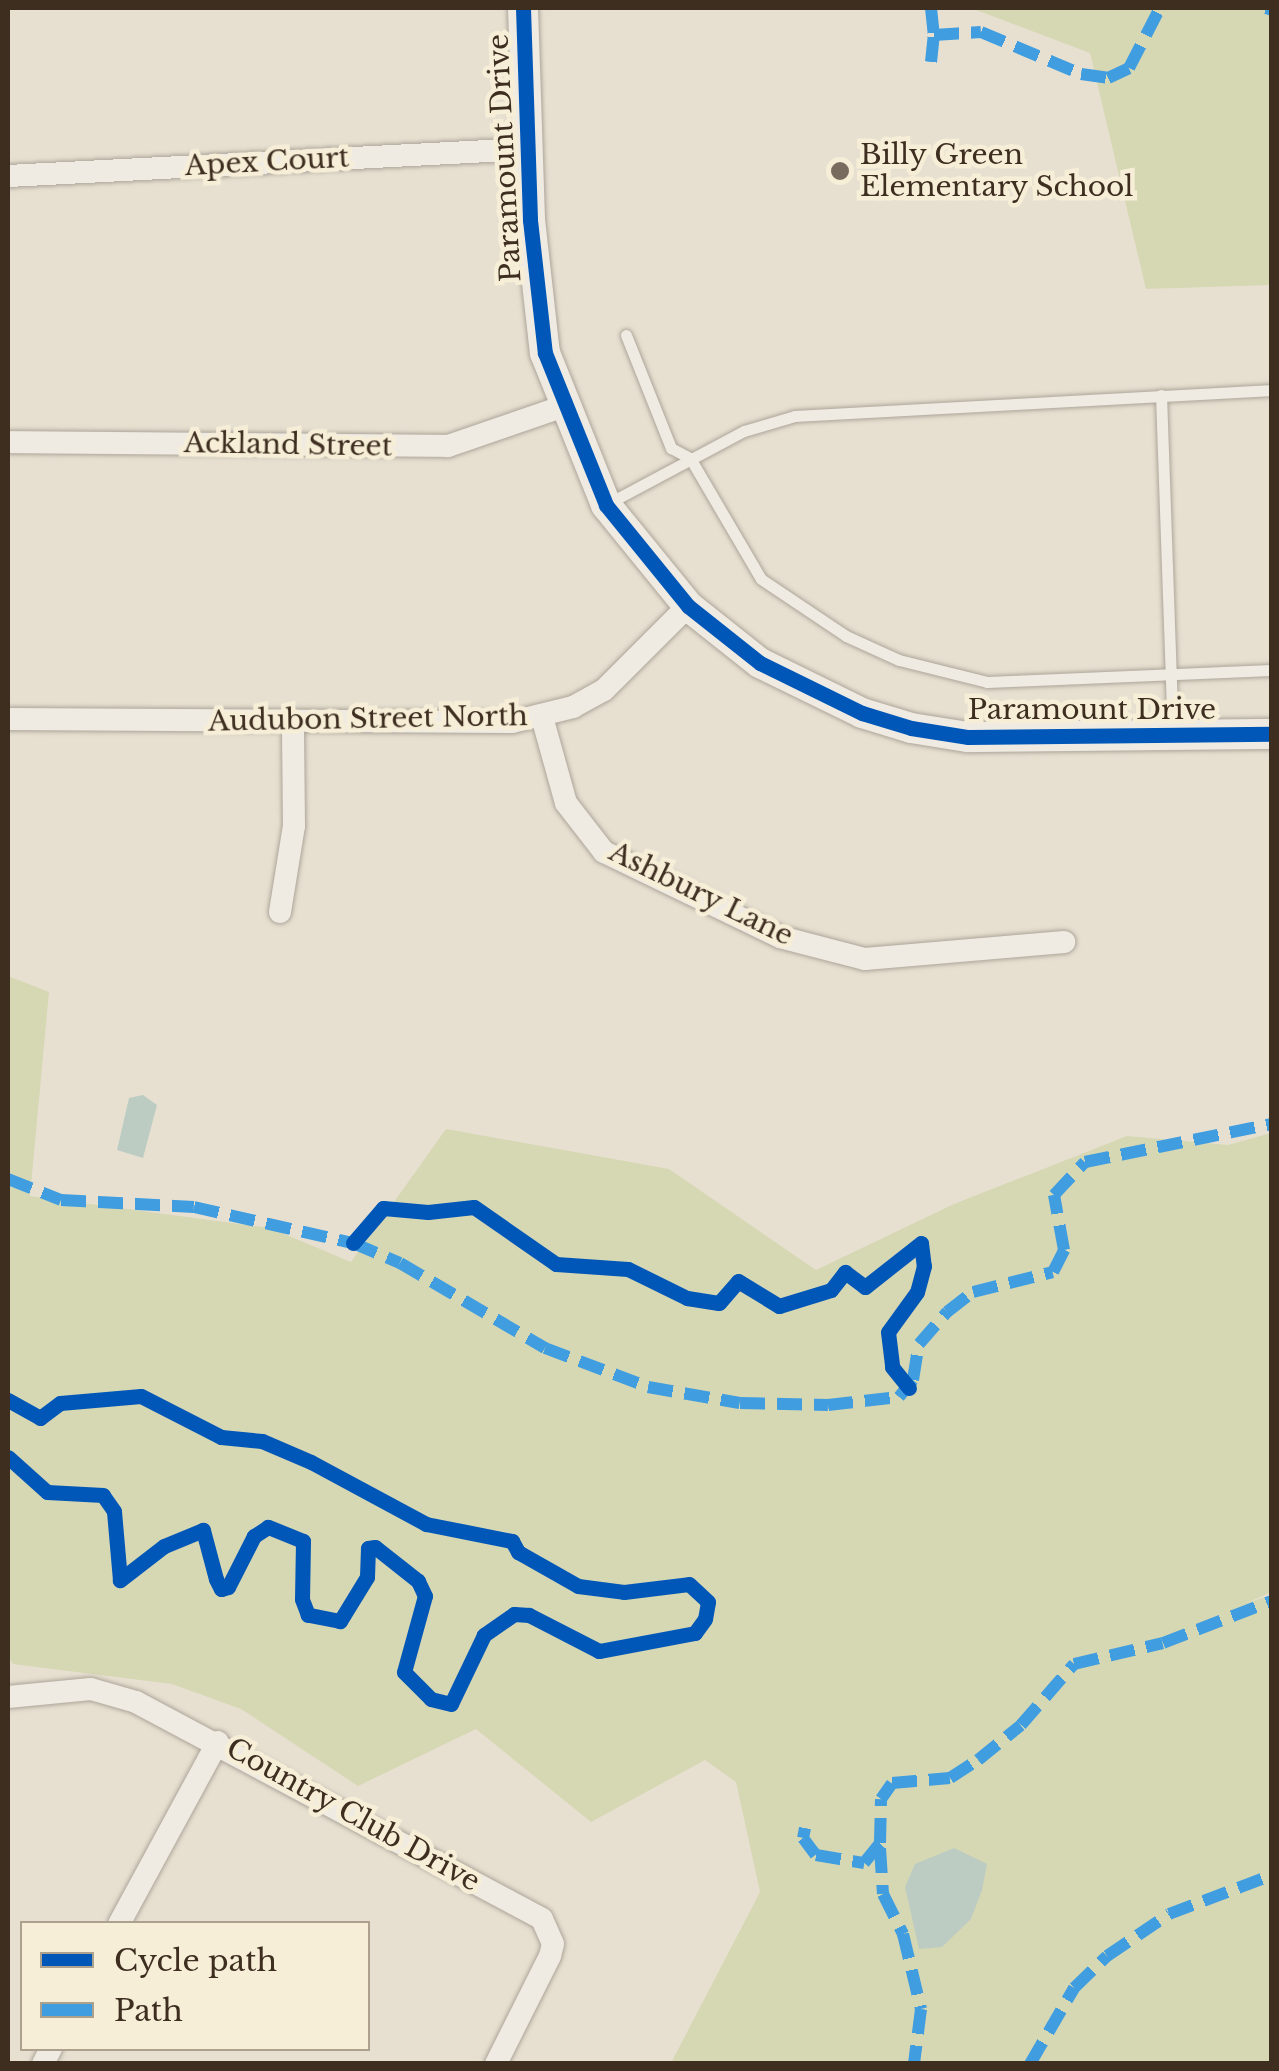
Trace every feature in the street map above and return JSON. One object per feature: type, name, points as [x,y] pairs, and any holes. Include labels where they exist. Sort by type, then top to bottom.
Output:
[{"type":"street","name":"Paramount Drive","points":[[523,8],[537,298],[561,407],[606,505],[688,606],[760,663],[862,712],[911,728],[968,737],[1272,734]]},
{"type":"street","name":"Apex Court","points":[[8,176],[527,149]]},
{"type":"street","name":"Ackland Street","points":[[8,442],[448,446],[561,407]]},
{"type":"street","name":"Audubon Street North","points":[[8,719],[293,723],[542,717],[604,690],[688,606]]},
{"type":"street","name":"Ashbury Lane","points":[[542,717],[566,802],[604,852],[780,938],[865,959],[1064,942]]},
{"type":"street","points":[[280,912],[294,826],[293,723]]},
{"type":"street","name":"Country Club Drive","points":[[8,1697],[46,1689],[106,1692],[218,1742],[542,1919],[553,1944],[550,1956],[496,2064]]},
{"type":"street","points":[[120,1921],[218,1742]]},
{"type":"lane","points":[[626,335],[671,448],[690,458],[761,579],[846,636],[899,660],[987,682],[1272,670]]},
{"type":"lane","points":[[606,505],[744,430],[796,416],[1272,390]]},
{"type":"lane","points":[[1161,395],[1173,736]]},
{"type":"green space","points":[[971,8],[1271,8],[1271,285],[1146,289],[1090,53]]},
{"type":"green space","points":[[8,976],[49,992],[30,1196],[270,1228],[351,1262],[446,1129],[669,1169],[816,1270],[954,1204],[1127,1136],[1228,1145],[1271,1133],[1271,1592],[1247,1603],[1271,1595],[1271,2063],[671,2063],[760,1892],[736,1782],[705,1760],[591,1822],[476,1729],[358,1786],[241,1709],[172,1684],[13,1664],[8,1656]]},
{"type":"shaded area","points":[[143,1095],[157,1105],[143,1158],[117,1150],[129,1098]]},
{"type":"shaded area","points":[[954,1848],[987,1864],[982,1890],[971,1919],[942,1947],[919,1949],[905,1887],[915,1864]]},
{"type":"marked path","points":[[931,8],[934,35]]},
{"type":"marked path","points":[[931,62],[934,35],[981,32],[1081,74],[1108,78],[1129,68],[1160,8]]},
{"type":"marked path","points":[[1266,8],[1272,10]]},
{"type":"marked path","points":[[8,1179],[61,1200],[194,1207],[353,1243],[400,1263],[545,1348],[648,1387],[740,1403],[828,1405],[899,1397],[913,1380],[919,1344],[947,1312],[973,1292],[1053,1272],[1064,1250],[1054,1195],[1085,1162],[1272,1124]]},
{"type":"marked path","points":[[805,1828],[803,1838],[816,1855],[864,1863],[880,1843],[881,1799],[892,1783],[950,1778],[978,1760],[1021,1725],[1074,1664],[1163,1643],[1272,1601]]},
{"type":"marked path","points":[[880,1848],[883,1894],[903,1934],[921,2009],[914,2064]]},
{"type":"marked path","points":[[1030,2064],[1074,1988],[1107,1956],[1169,1914],[1272,1875]]},
{"type":"cycle path","points":[[523,8],[530,220],[545,353],[606,505],[688,606],[760,663],[862,713],[911,728],[968,737],[1272,734]]},
{"type":"cycle path","points":[[353,1243],[383,1208],[428,1212],[474,1207],[556,1264],[628,1269],[687,1298],[719,1303],[738,1281],[779,1306],[831,1290],[845,1272],[865,1287],[921,1243],[924,1266],[917,1292],[888,1332],[892,1367],[909,1388]]},
{"type":"cycle path","points":[[8,1400],[40,1418],[60,1403],[141,1396],[221,1437],[262,1441],[311,1462],[426,1524],[512,1541],[518,1552],[578,1586],[624,1592],[689,1584],[708,1602],[705,1619],[695,1633],[599,1651],[529,1615],[514,1614],[484,1635],[451,1704],[431,1699],[404,1672],[425,1596],[418,1581],[375,1547],[368,1548],[367,1577],[340,1621],[308,1615],[302,1599],[303,1541],[268,1527],[254,1536],[228,1587],[221,1589],[216,1579],[203,1530],[164,1546],[120,1580],[114,1511],[103,1495],[47,1492],[8,1457]]},
{"type":"place","name":"Billy Green Elementary School","points":[[840,171]]}]
